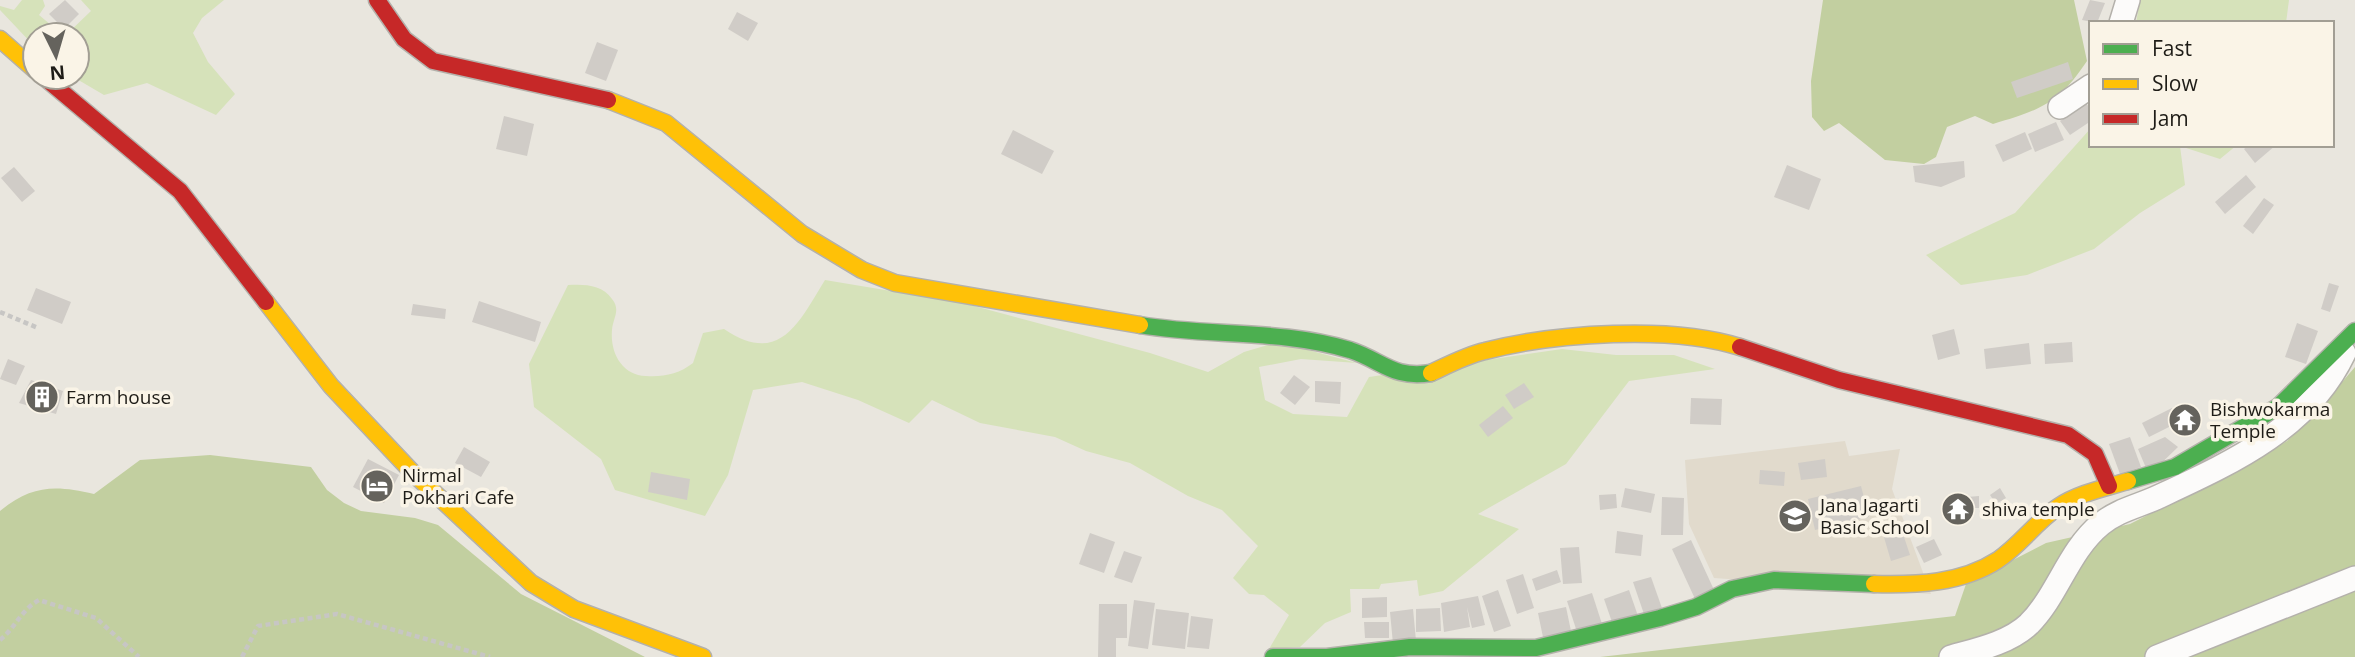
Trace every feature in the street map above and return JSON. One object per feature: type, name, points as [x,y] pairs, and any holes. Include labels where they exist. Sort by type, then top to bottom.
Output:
[{"type":"main road","points":[[377,0],[411,46],[427,58],[461,70],[579,93],[639,111],[666,123],[817,245],[857,268],[895,283],[1153,327],[1301,338],[1352,351],[1406,376],[1430,373],[1483,351],[1538,341],[1631,333],[1721,341],[1839,380],[2032,424],[2068,435],[2095,454],[2109,486]]},
{"type":"main road","points":[[0,39],[21,58]]},
{"type":"main road","points":[[61,91],[180,191],[331,386],[413,473],[531,583],[573,609],[703,657]]},
{"type":"main road","points":[[1273,657],[1328,657],[1410,648],[1536,648],[1660,618],[1696,607],[1732,589],[1774,580],[1938,584],[1961,578],[1998,560],[2058,507],[2082,495],[2175,467],[2252,424],[2278,407],[2354,333]]},
{"type":"street","points":[[2122,21],[2128,0]]},
{"type":"street","points":[[2060,107],[2089,87]]},
{"type":"street","points":[[1951,657],[2000,641],[2027,626],[2071,557],[2101,524],[2119,512],[2190,482],[2285,429],[2316,398],[2335,371],[2354,333]]},
{"type":"street","points":[[2157,657],[2355,578]]},
{"type":"path","points":[[0,312],[38,328]]},
{"type":"path","points":[[0,640],[12,630],[24,608],[39,600],[96,618],[139,657]]},
{"type":"path","points":[[243,657],[258,626],[337,614],[490,657]]},
{"type":"shaded area","name":"Jana Jagarti Basic School","points":[[1845,441],[1849,456],[1900,449],[1892,489],[1931,594],[1714,578],[1689,524],[1685,460]]},
{"type":"green space","points":[[22,0],[43,0],[45,6],[39,15],[46,21],[21,21],[21,32],[0,10],[0,6],[14,10]]},
{"type":"green space","points":[[81,0],[224,0],[202,18],[193,33],[208,62],[235,94],[216,115],[147,83],[104,95],[91,87],[91,21],[81,21],[91,11]]},
{"type":"green space","points":[[1823,0],[2074,0],[2087,61],[2058,96],[2036,109],[1993,124],[1975,116],[1947,127],[1936,157],[1924,164],[1885,160],[1839,123],[1824,131],[1812,117],[1811,81]]},
{"type":"green space","points":[[2140,0],[2289,0],[2286,21],[2136,21]]},
{"type":"green space","points":[[2089,130],[2089,147],[2180,147],[2185,185],[2140,213],[2094,249],[2027,275],[1961,285],[1926,255],[2015,213]]},
{"type":"green space","points":[[2183,147],[2235,147],[2220,159]]},
{"type":"green space","points":[[825,280],[963,303],[1150,353],[1208,372],[1244,352],[1278,342],[1357,363],[1301,359],[1259,367],[1265,400],[1293,414],[1347,417],[1369,377],[1562,349],[1616,355],[1674,355],[1715,369],[1629,381],[1566,464],[1478,514],[1519,529],[1443,591],[1419,596],[1417,580],[1381,584],[1379,589],[1350,589],[1351,612],[1325,623],[1300,647],[1269,649],[1289,615],[1264,595],[1249,594],[1233,578],[1258,546],[1222,510],[1188,496],[1130,463],[1086,451],[1055,437],[980,423],[932,400],[909,423],[858,400],[802,382],[753,390],[728,475],[705,516],[615,490],[601,459],[534,407],[529,364],[568,285],[592,286],[608,294],[616,307],[612,339],[619,361],[630,372],[653,376],[677,372],[693,363],[703,333],[724,329],[743,340],[760,343],[774,341],[796,324]]},
{"type":"green space","points":[[2355,367],[2355,657],[1600,657],[1955,616],[1966,584],[2046,543],[2130,524],[2250,463],[2287,441],[2313,416]]},
{"type":"green space","points":[[210,455],[311,467],[327,490],[344,503],[361,511],[415,518],[438,525],[521,594],[645,657],[0,657],[0,511],[23,496],[44,489],[67,489],[94,494],[140,460]]},
{"type":"building","points":[[65,0],[79,14],[72,21],[56,21],[49,14]]},
{"type":"building","points":[[2090,0],[2105,3],[2098,21],[2082,20]]},
{"type":"building","points":[[737,12],[758,23],[748,41],[728,29]]},
{"type":"building","points":[[597,42],[618,50],[606,81],[585,73]]},
{"type":"building","points":[[2068,62],[2073,79],[2017,98],[2011,82]]},
{"type":"building","points":[[2086,103],[2089,107],[2089,122],[2070,135],[2060,121]]},
{"type":"building","points":[[504,116],[534,124],[527,156],[496,149]]},
{"type":"building","points":[[2056,122],[2064,140],[2035,152],[2028,134]]},
{"type":"building","points":[[1013,130],[1054,151],[1042,174],[1001,154]]},
{"type":"building","points":[[2025,132],[2032,149],[2003,162],[1995,145]]},
{"type":"building","points":[[2246,147],[2274,147],[2255,163],[2244,149]]},
{"type":"building","points":[[1964,161],[1965,177],[1941,187],[1915,182],[1913,166]]},
{"type":"building","points":[[1787,165],[1821,179],[1809,210],[1774,197]]},
{"type":"building","points":[[14,167],[35,191],[22,202],[1,178]]},
{"type":"building","points":[[2246,175],[2256,187],[2225,214],[2215,202]]},
{"type":"building","points":[[2264,198],[2274,205],[2253,234],[2243,226]]},
{"type":"building","points":[[2329,283],[2339,286],[2330,312],[2321,309]]},
{"type":"building","points":[[36,288],[71,302],[62,324],[27,310]]},
{"type":"building","points":[[479,301],[541,322],[535,342],[472,322]]},
{"type":"building","points":[[413,304],[446,309],[445,319],[411,315]]},
{"type":"building","points":[[2297,323],[2318,331],[2306,364],[2285,357]]},
{"type":"building","points":[[1954,329],[1960,354],[1938,360],[1932,335]]},
{"type":"building","points":[[2072,342],[2073,362],[2045,364],[2044,344]]},
{"type":"building","points":[[2029,343],[2031,364],[1986,369],[1984,349]]},
{"type":"building","points":[[8,359],[25,366],[16,385],[0,379]]},
{"type":"building","points":[[1294,375],[1310,387],[1295,405],[1280,393]]},
{"type":"building","name":"Farm house","points":[[31,380],[63,391],[56,414],[19,403]]},
{"type":"building","points":[[1315,381],[1341,382],[1340,404],[1315,402]]},
{"type":"building","points":[[1524,383],[1534,397],[1514,409],[1505,395]]},
{"type":"building","points":[[1691,398],[1722,399],[1721,425],[1690,424]]},
{"type":"building","points":[[1503,406],[1513,418],[1488,437],[1479,425]]},
{"type":"building","points":[[2172,408],[2179,422],[2149,437],[2142,423]]},
{"type":"building","points":[[2130,437],[2141,467],[2120,474],[2109,444]]},
{"type":"building","points":[[2165,437],[2178,447],[2149,475],[2138,449]]},
{"type":"building","points":[[464,447],[490,462],[481,477],[455,463]]},
{"type":"building","points":[[368,459],[399,475],[384,503],[353,487]]},
{"type":"building","points":[[1825,459],[1827,477],[1801,480],[1798,463]]},
{"type":"building","points":[[1760,470],[1785,472],[1784,486],[1759,484]]},
{"type":"building","points":[[651,472],[690,479],[687,500],[648,492]]},
{"type":"building","points":[[1861,486],[1869,517],[1815,530],[1808,499]]},
{"type":"building","points":[[1625,488],[1655,494],[1651,513],[1621,507]]},
{"type":"building","points":[[2000,488],[2006,498],[1996,504],[1990,495]]},
{"type":"building","points":[[1616,494],[1617,508],[1600,510],[1599,495]]},
{"type":"building","points":[[1979,496],[1979,508],[1967,508],[1967,497]]},
{"type":"building","points":[[1662,497],[1684,498],[1683,535],[1661,535]]},
{"type":"building","points":[[1901,528],[1910,555],[1891,561],[1883,534]]},
{"type":"building","points":[[1617,531],[1643,535],[1641,556],[1615,553]]},
{"type":"building","points":[[1090,533],[1115,542],[1104,573],[1079,564]]},
{"type":"building","points":[[1934,539],[1942,555],[1924,563],[1916,547]]},
{"type":"building","points":[[1691,540],[1715,592],[1696,601],[1672,549]]},
{"type":"building","points":[[1579,547],[1582,583],[1563,584],[1560,548]]},
{"type":"building","points":[[1124,551],[1142,557],[1132,583],[1114,577]]},
{"type":"building","points":[[1557,570],[1561,582],[1536,591],[1532,579]]},
{"type":"building","points":[[1523,574],[1534,608],[1517,614],[1506,580]]},
{"type":"building","points":[[1651,577],[1663,611],[1645,617],[1633,582]]},
{"type":"building","points":[[1498,590],[1511,626],[1494,632],[1482,596]]},
{"type":"building","points":[[1629,590],[1638,616],[1613,625],[1604,599]]},
{"type":"building","points":[[1592,593],[1602,624],[1577,632],[1567,601]]},
{"type":"building","points":[[1478,596],[1485,625],[1472,628],[1467,607],[1470,627],[1444,632],[1441,603]]},
{"type":"building","points":[[1387,597],[1387,617],[1362,618],[1362,598]]},
{"type":"building","points":[[1134,600],[1155,603],[1148,649],[1128,646]]},
{"type":"building","points":[[1099,604],[1127,604],[1127,638],[1116,638],[1116,657],[1098,657]]},
{"type":"building","points":[[1566,607],[1572,636],[1544,642],[1538,613]]},
{"type":"building","points":[[1440,608],[1441,631],[1416,632],[1416,609]]},
{"type":"building","points":[[1156,609],[1189,613],[1185,649],[1152,645]]},
{"type":"building","points":[[1413,609],[1416,641],[1393,644],[1390,612]]},
{"type":"building","points":[[1191,616],[1213,619],[1209,649],[1187,647]]},
{"type":"building","points":[[1364,622],[1389,622],[1389,638],[1365,638]]},
{"type":"traffic: fast","points":[[1140,325],[1324,343],[1361,354],[1397,371],[1431,373]]},
{"type":"traffic: fast","points":[[2128,481],[2175,467],[2278,407],[2355,331]]},
{"type":"traffic: fast","points":[[1273,657],[1327,657],[1410,647],[1536,648],[1660,618],[1696,607],[1732,589],[1774,580],[1874,584]]},
{"type":"traffic: slow","points":[[0,39],[21,58]]},
{"type":"traffic: slow","points":[[608,100],[666,123],[802,234],[862,270],[895,283],[1140,325]]},
{"type":"traffic: slow","points":[[266,302],[331,386],[413,473],[531,583],[574,609],[703,657]]},
{"type":"traffic: slow","points":[[1431,373],[1485,351],[1579,336],[1681,336],[1740,347]]},
{"type":"traffic: slow","points":[[1874,584],[1938,581],[1984,568],[2014,548],[2050,513],[2066,502],[2128,481]]},
{"type":"traffic: jam","points":[[377,0],[404,39],[433,61],[608,100]]},
{"type":"traffic: jam","points":[[61,91],[180,191],[266,302]]},
{"type":"traffic: jam","points":[[1740,347],[1839,380],[2068,435],[2095,454],[2109,486]]},
{"type":"place","name":"Farm house","points":[[42,397]]},
{"type":"place","name":"Bishwokarma Temple","points":[[2185,420]]},
{"type":"place","name":"Nirmal Pokhari Cafe","points":[[377,486]]},
{"type":"place","name":"shiva temple","points":[[1958,509]]},
{"type":"place","name":"Jana Jagarti Basic School","points":[[1795,516]]}]
